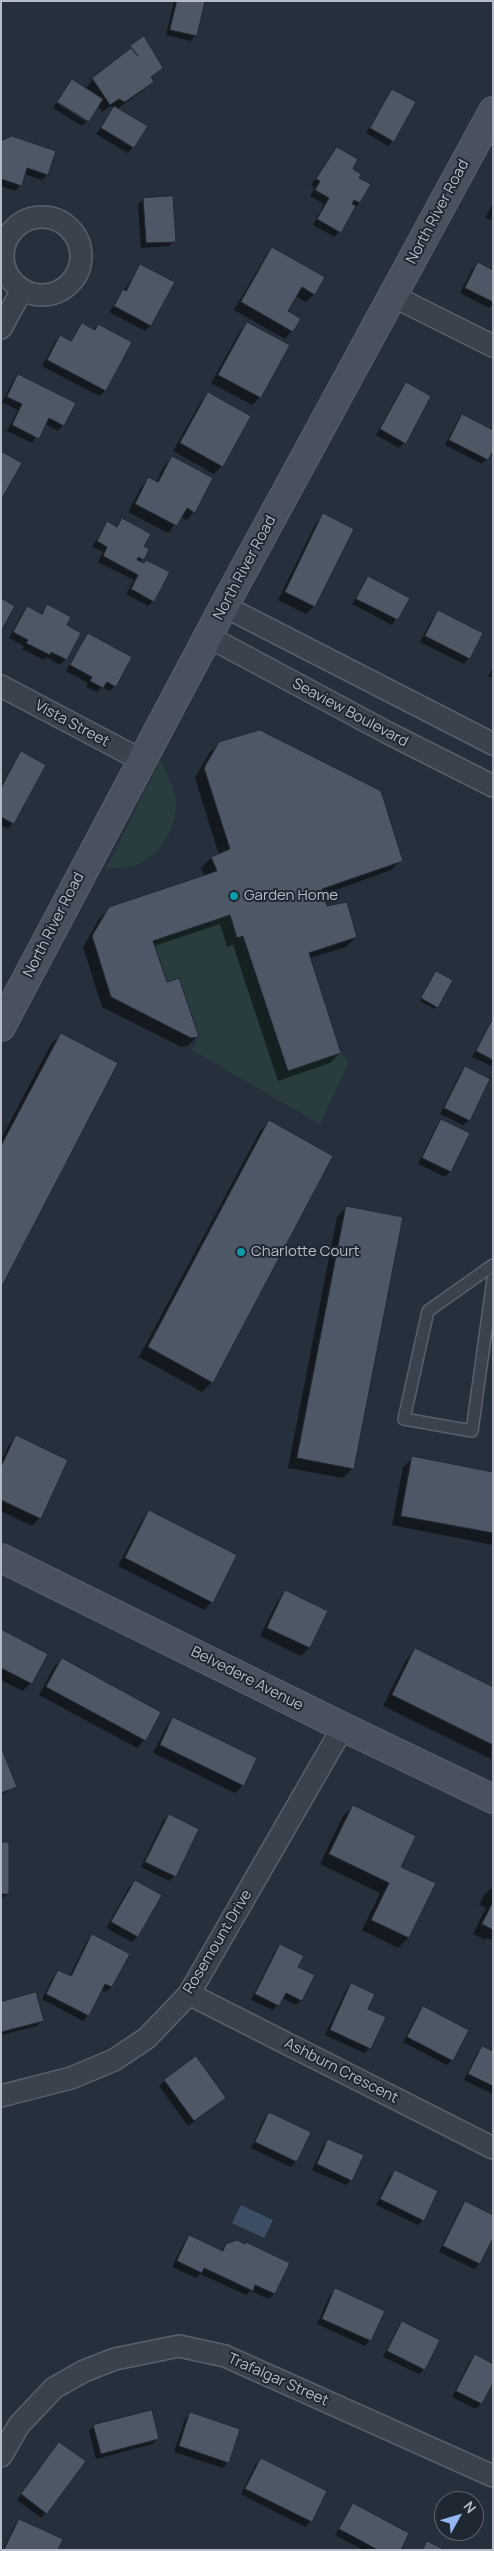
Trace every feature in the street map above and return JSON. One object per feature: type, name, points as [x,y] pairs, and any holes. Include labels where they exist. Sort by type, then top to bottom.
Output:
[{"type":"main road","name":"North River Road","points":[[1,1027],[224,606],[493,111]]},
{"type":"main road","name":"Belvedere Avenue","points":[[1,1558],[342,1727],[493,1799]]},
{"type":"street","points":[[1,328],[22,290]]},
{"type":"street","points":[[392,296],[493,346]]},
{"type":"street","points":[[224,606],[493,744]]},
{"type":"street","name":"Seaview Boulevard","points":[[209,637],[388,733],[493,786]]},
{"type":"street","name":"Vista Street","points":[[1,686],[143,761]]},
{"type":"street","name":"Rosemount Drive","points":[[1,2096],[71,2078],[114,2060],[147,2038],[189,1994],[342,1727]]},
{"type":"street","name":"Ashburn Crescent","points":[[189,1994],[493,2148]]},
{"type":"street","name":"Trafalgar Street","points":[[1,2456],[18,2425],[54,2388],[84,2371],[115,2359],[179,2346],[225,2356],[493,2476]]},
{"type":"lane","points":[[493,1265],[428,1311],[404,1419],[472,1431],[493,1279]]},
{"type":"green space","points":[[160,760],[176,798],[173,823],[169,832],[158,849],[142,862],[130,867],[106,869]]},
{"type":"green space","points":[[230,915],[237,938],[243,936],[288,1071],[341,1053],[349,1062],[320,1124],[192,1050],[199,1037],[179,978],[167,982],[153,941]]},
{"type":"water","points":[[241,2205],[273,2220],[264,2238],[232,2223]]},
{"type":"building","points":[[177,1],[205,1],[197,36],[170,30]]},
{"type":"building","points":[[144,36],[163,68],[151,77],[154,82],[125,102],[119,99],[110,105],[92,78],[131,48],[138,56],[130,46]]},
{"type":"building","points":[[72,79],[103,99],[89,122],[57,102]]},
{"type":"building","points":[[392,89],[416,102],[394,142],[370,128]]},
{"type":"building","points":[[114,106],[148,126],[134,148],[101,128]]},
{"type":"building","points":[[12,136],[56,151],[48,175],[27,168],[22,186],[1,179],[1,141]]},
{"type":"building","points":[[337,147],[358,159],[353,169],[361,174],[359,178],[371,184],[360,203],[354,200],[352,204],[356,206],[341,233],[317,219],[329,198],[315,190],[320,181],[316,179]]},
{"type":"building","points":[[173,196],[176,242],[146,243],[143,198]]},
{"type":"building","points":[[272,247],[325,277],[315,295],[302,287],[288,311],[301,319],[293,332],[241,302]]},
{"type":"building","points":[[478,262],[493,270],[493,302],[465,288]]},
{"type":"building","points":[[140,264],[175,282],[151,326],[114,306],[123,289],[126,291]]},
{"type":"building","points":[[247,322],[290,345],[261,398],[218,375]]},
{"type":"building","points":[[82,323],[95,330],[98,324],[132,342],[106,391],[47,360],[60,335],[71,341]]},
{"type":"building","points":[[18,374],[76,403],[64,426],[49,418],[39,439],[12,425],[22,404],[7,397]]},
{"type":"building","points":[[406,382],[431,396],[406,444],[380,429]]},
{"type":"building","points":[[208,392],[251,416],[223,467],[180,443]]},
{"type":"building","points":[[462,414],[493,430],[493,451],[488,460],[449,440]]},
{"type":"building","points":[[1,451],[22,463],[1,500]]},
{"type":"building","points":[[172,456],[213,478],[195,513],[187,508],[177,526],[135,504],[148,477],[158,482]]},
{"type":"building","points":[[323,513],[354,529],[315,607],[285,592]]},
{"type":"building","points":[[122,518],[151,534],[144,546],[149,549],[144,560],[138,557],[137,560],[144,563],[146,560],[170,572],[154,602],[131,589],[138,575],[103,556],[107,547],[97,541],[107,521],[117,527]]},
{"type":"building","points":[[368,576],[410,598],[398,620],[356,599]]},
{"type":"building","points":[[1,598],[15,606],[1,631]]},
{"type":"building","points":[[47,604],[71,617],[67,625],[81,633],[67,660],[51,652],[50,655],[26,643],[28,640],[13,632],[27,606],[42,614]]},
{"type":"building","points":[[438,610],[483,633],[470,659],[425,636]]},
{"type":"building","points":[[88,633],[132,657],[116,687],[107,682],[103,688],[90,681],[92,677],[70,665]]},
{"type":"building","name":"Garden Home","points":[[260,730],[381,791],[403,861],[322,889],[327,906],[347,902],[357,937],[309,953],[341,1053],[288,1071],[243,936],[237,938],[230,915],[153,941],[167,982],[179,978],[199,1037],[191,1038],[111,997],[92,936],[109,907],[217,871],[211,857],[230,849],[204,768],[219,742]]},
{"type":"building","points":[[21,751],[46,765],[14,824],[1,817],[1,788]]},
{"type":"building","points":[[436,971],[453,980],[438,1008],[421,998]]},
{"type":"building","points":[[493,1018],[493,1060],[476,1051]]},
{"type":"building","points":[[61,1033],[118,1063],[1,1288],[1,1146]]},
{"type":"building","points":[[465,1066],[490,1079],[470,1121],[444,1108]]},
{"type":"building","points":[[441,1119],[470,1133],[451,1172],[422,1158]]},
{"type":"building","name":"Charlotte Court","points":[[269,1120],[333,1156],[213,1383],[148,1347]]},
{"type":"building","points":[[346,1206],[403,1217],[354,1469],[297,1458]]},
{"type":"building","points":[[16,1435],[68,1460],[41,1519],[1,1500],[1,1467]]},
{"type":"building","points":[[412,1456],[493,1472],[493,1533],[401,1516]]},
{"type":"building","points":[[149,1510],[237,1555],[213,1603],[125,1558]]},
{"type":"building","points":[[285,1590],[328,1611],[310,1648],[267,1628]]},
{"type":"building","points":[[1,1629],[48,1654],[32,1684],[1,1668]]},
{"type":"building","points":[[415,1648],[493,1687],[493,1745],[392,1695]]},
{"type":"building","points":[[62,1658],[161,1712],[146,1741],[46,1687]]},
{"type":"building","points":[[173,1717],[257,1758],[244,1786],[160,1745]]},
{"type":"building","points":[[1,1747],[17,1787],[1,1793]]},
{"type":"building","points":[[353,1805],[416,1836],[401,1867],[436,1883],[409,1938],[371,1920],[389,1883],[329,1854]]},
{"type":"building","points":[[169,1814],[199,1829],[176,1877],[145,1862]]},
{"type":"building","points":[[1,1842],[9,1842],[9,1894],[1,1894]]},
{"type":"building","points":[[135,1880],[162,1895],[138,1937],[111,1922]]},
{"type":"building","points":[[493,1902],[493,1930],[482,1924]]},
{"type":"building","points":[[92,1934],[130,1954],[112,1987],[105,1984],[89,2016],[46,1994],[58,1970],[71,1976]]},
{"type":"building","points":[[280,1944],[304,1956],[298,1967],[315,1975],[302,2001],[286,1993],[279,2006],[255,1994]]},
{"type":"building","points":[[351,1983],[375,1994],[368,2009],[386,2017],[371,2049],[330,2030]]},
{"type":"building","points":[[36,1992],[44,2021],[1,2032],[1,2002]]},
{"type":"building","points":[[423,2006],[469,2030],[453,2061],[407,2037]]},
{"type":"building","points":[[482,2046],[493,2051],[493,2086],[468,2074]]},
{"type":"building","points":[[196,2056],[226,2098],[194,2121],[164,2080]]},
{"type":"building","points":[[269,2112],[311,2132],[297,2162],[255,2142]]},
{"type":"building","points":[[328,2139],[364,2155],[352,2181],[317,2164]]},
{"type":"building","points":[[395,2170],[438,2191],[424,2221],[380,2199]]},
{"type":"building","points":[[465,2201],[493,2215],[493,2238],[480,2264],[443,2246]]},
{"type":"building","points":[[189,2235],[223,2251],[226,2244],[237,2240],[245,2244],[246,2242],[290,2263],[275,2294],[255,2285],[253,2291],[204,2268],[202,2273],[177,2261]]},
{"type":"building","points":[[335,2288],[385,2311],[371,2341],[322,2319]]},
{"type":"building","points":[[402,2321],[440,2340],[425,2370],[387,2351]]},
{"type":"building","points":[[475,2354],[493,2364],[493,2383],[482,2404],[456,2391]]},
{"type":"building","points":[[152,2410],[159,2439],[101,2454],[93,2425]]},
{"type":"building","points":[[190,2412],[240,2429],[229,2463],[179,2446]]},
{"type":"building","points":[[59,2442],[86,2461],[47,2514],[21,2494]]},
{"type":"building","points":[[261,2458],[327,2491],[312,2522],[245,2489]]},
{"type":"building","points":[[353,2503],[409,2533],[401,2550],[378,2550],[339,2529]]},
{"type":"building","points":[[19,2519],[63,2539],[58,2550],[4,2550]]},
{"type":"building","points":[[427,2541],[445,2550],[423,2550]]},
{"type":"place","name":"Garden Home","points":[[234,896]]},
{"type":"place","name":"Charlotte Court","points":[[241,1252]]}]
